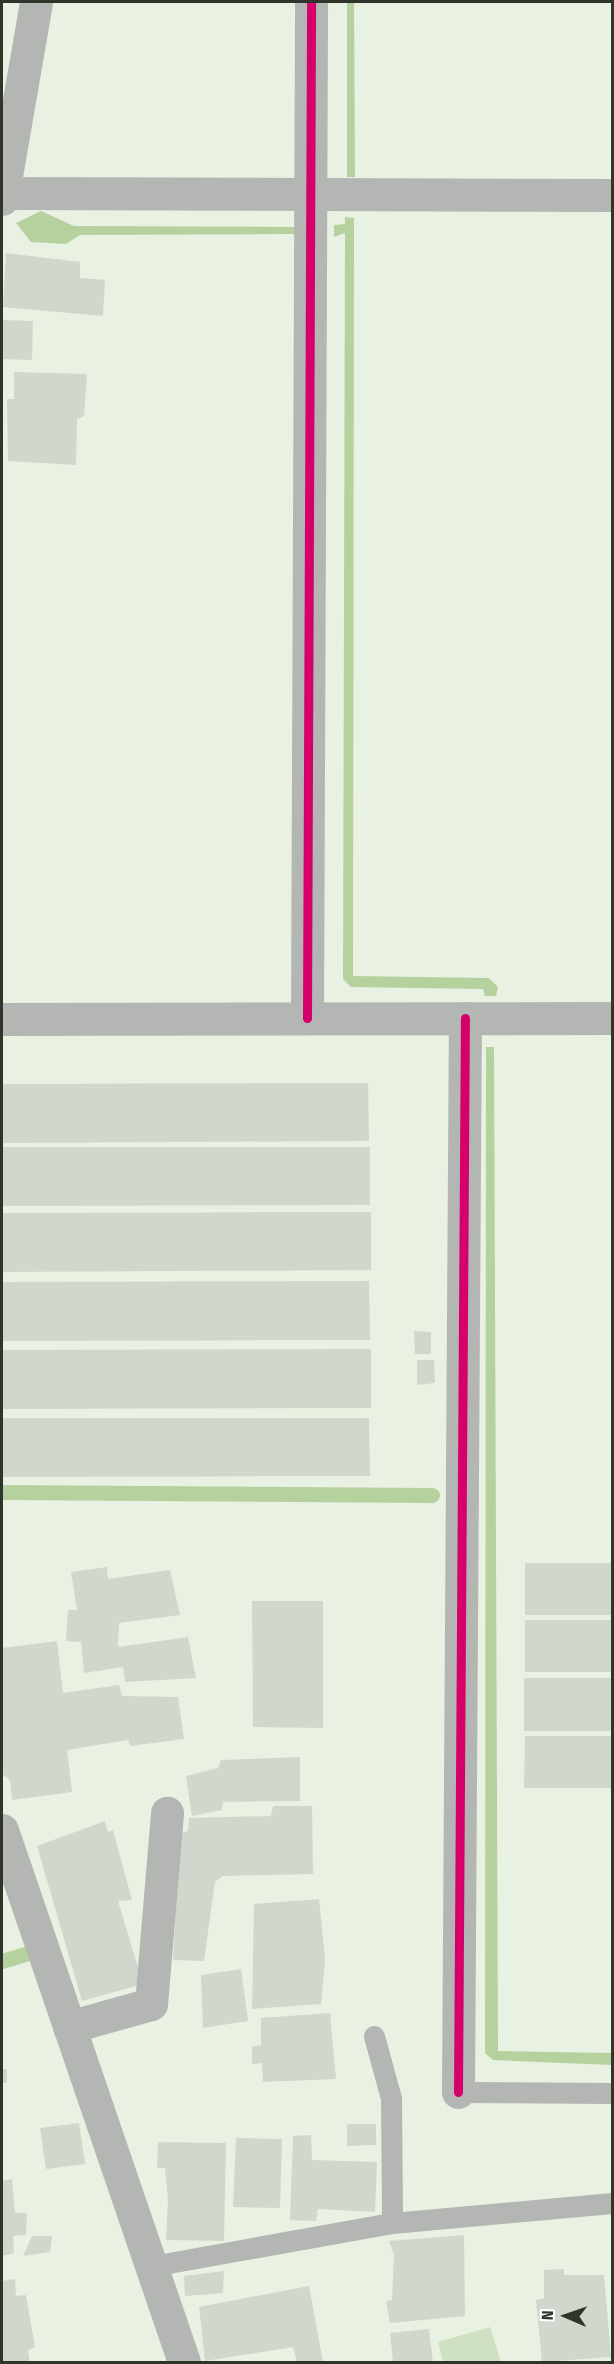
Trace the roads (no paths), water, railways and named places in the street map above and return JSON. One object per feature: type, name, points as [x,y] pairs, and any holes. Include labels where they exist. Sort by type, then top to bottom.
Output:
[{"type":"street","points":[[36,2],[2,196],[311,193],[612,195]]},
{"type":"street","points":[[307,1018],[311,2]]},
{"type":"street","points":[[458,2092],[465,1018]]},
{"type":"street","points":[[2,1019],[612,1018]]},
{"type":"street","points":[[69,2027],[151,2004],[167,1813]]},
{"type":"street","points":[[2,1830],[184,2362]]},
{"type":"lane","points":[[374,2036],[391,2098],[392,2223]]},
{"type":"lane","points":[[458,2092],[612,2093]]},
{"type":"lane","points":[[152,2266],[392,2223],[612,2204]]},
{"type":"waterway","points":[[2,1492],[432,1495]]},
{"type":"waterway","points":[[2,1961],[28,1953]]}]
